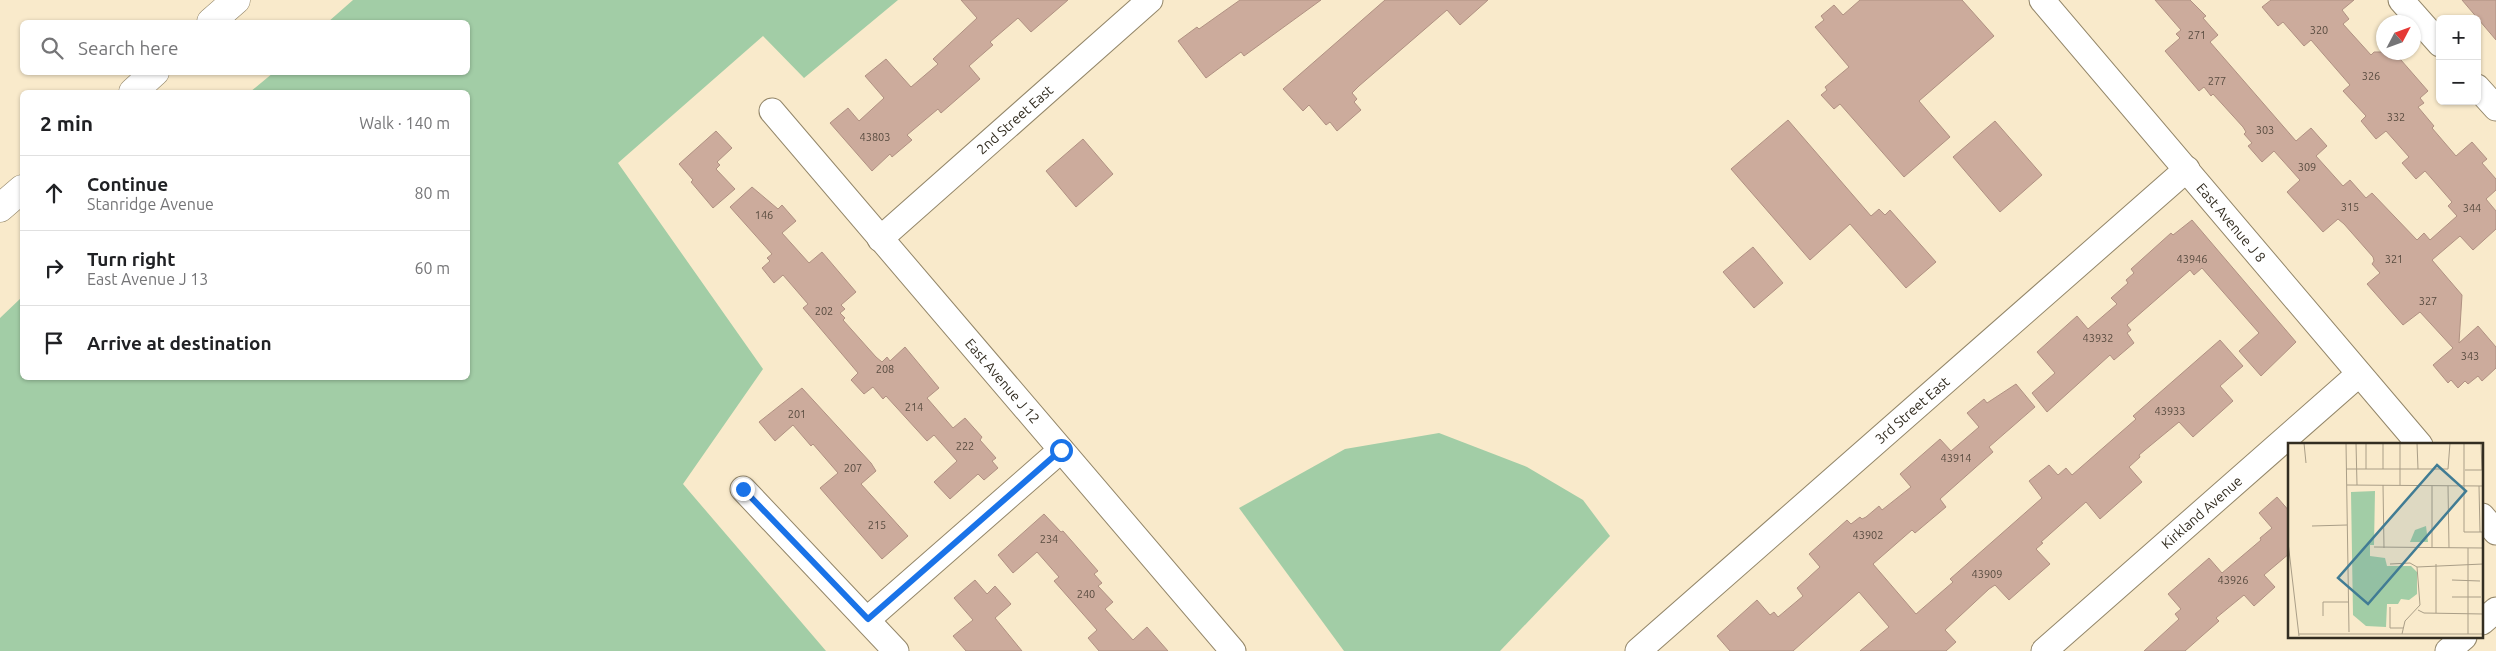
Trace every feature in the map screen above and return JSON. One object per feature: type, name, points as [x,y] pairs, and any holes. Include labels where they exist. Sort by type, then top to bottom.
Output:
[{"type":"main road","points":[[213,20],[236,0]]},
{"type":"main road","points":[[135,90],[152,75]]},
{"type":"main road","points":[[0,208],[20,190]]},
{"type":"street","name":"2nd Street East","points":[[880,239],[1150,0]]},
{"type":"street","name":"East Avenue J 8","points":[[2042,0],[2418,443]]},
{"type":"street","points":[[2401,0],[2436,39]]},
{"type":"street","points":[[2481,91],[2496,108]]},
{"type":"street","name":"East Avenue J 12","points":[[772,111],[1233,651]]},
{"type":"street","name":"3rd Street East","points":[[1638,651],[2187,169]]},
{"type":"street","name":"Kirkland Avenue","points":[[2044,651],[2359,374]]},
{"type":"street","points":[[868,619],[1061,450]]},
{"type":"street","points":[[743,489],[868,619],[896,651]]},
{"type":"street","points":[[2484,518],[2496,532]]},
{"type":"street","points":[[2484,620],[2496,610]]},
{"type":"street","points":[[2448,651],[2463,638]]},
{"type":"green space","points":[[353,0],[898,0],[804,78],[763,36],[618,163],[763,369],[683,484],[826,651],[0,651],[0,318],[20,299],[20,380],[470,380],[470,90],[252,90],[271,75],[470,75],[470,20],[330,20]]},
{"type":"green space","points":[[1439,433],[1527,467],[1583,500],[1610,536],[1500,651],[1344,651],[1239,508],[1345,449]]},
{"type":"building","points":[[961,0],[1068,0],[1031,32],[1018,18],[990,42],[993,45],[969,66],[980,79],[941,113],[938,109],[907,135],[912,140],[892,157],[890,154],[872,171],[830,123],[848,108],[859,121],[884,98],[865,76],[886,59],[911,87],[938,64],[933,59],[977,18]]},
{"type":"building","points":[[1240,0],[1321,0],[1244,56],[1241,52],[1206,78],[1178,41],[1197,27],[1199,29]]},
{"type":"building","points":[[1385,0],[1488,0],[1460,25],[1447,10],[1359,86],[1352,93],[1357,99],[1354,102],[1361,110],[1337,131],[1330,122],[1326,125],[1309,105],[1303,111],[1283,89]]},
{"type":"building","points":[[1860,0],[1962,0],[1994,36],[1919,101],[1950,137],[1904,177],[1840,104],[1834,109],[1821,95],[1827,90],[1825,87],[1849,67],[1815,27],[1824,20],[1821,16],[1834,5],[1843,15]]},
{"type":"building","points":[[2155,0],[2190,0],[2206,16],[2203,18],[2218,35],[2210,42],[2296,141],[2311,128],[2327,146],[2316,156],[2343,186],[2350,180],[2366,198],[2372,193],[2417,240],[2424,233],[2430,240],[2457,216],[2448,206],[2452,202],[2425,171],[2416,179],[2402,163],[2409,157],[2386,131],[2376,139],[2361,121],[2366,116],[2343,91],[2350,85],[2311,40],[2304,46],[2283,22],[2278,26],[2262,7],[2271,0],[2354,0],[2342,10],[2349,19],[2343,24],[2371,55],[2376,52],[2376,60],[2401,60],[2428,91],[2420,98],[2424,103],[2418,107],[2434,126],[2432,128],[2456,156],[2472,142],[2487,159],[2482,163],[2496,179],[2496,190],[2486,199],[2496,211],[2496,229],[2473,250],[2460,236],[2432,260],[2462,295],[2459,343],[2478,326],[2496,347],[2496,368],[2482,381],[2478,376],[2468,384],[2465,381],[2458,388],[2451,380],[2448,383],[2433,365],[2453,348],[2420,312],[2403,325],[2367,284],[2380,273],[2372,264],[2374,261],[2373,257],[2338,219],[2323,232],[2287,192],[2300,180],[2274,151],[2262,162],[2248,146],[2252,143],[2244,134],[2246,132],[2243,127],[2213,94],[2211,96],[2204,87],[2199,91],[2165,51],[2180,38],[2176,34],[2181,30]]},
{"type":"building","points":[[2462,0],[2496,0],[2496,40],[2481,22],[2481,15],[2475,15]]},
{"type":"building","points":[[1788,120],[1871,216],[1879,209],[1885,215],[1890,210],[1936,262],[1906,288],[1850,224],[1810,260],[1731,169]]},
{"type":"building","points":[[1995,121],[2042,175],[2000,212],[1953,157]]},
{"type":"building","points":[[716,131],[732,148],[717,162],[720,165],[716,169],[735,189],[713,208],[691,182],[693,180],[679,164]]},
{"type":"building","points":[[1083,139],[1113,174],[1076,207],[1046,171]]},
{"type":"building","points":[[752,187],[778,209],[782,205],[796,221],[782,233],[809,263],[822,252],[856,292],[841,305],[845,309],[840,313],[845,318],[843,320],[876,357],[882,362],[887,357],[890,361],[905,347],[939,388],[927,398],[953,428],[965,418],[982,437],[980,440],[996,458],[992,461],[998,468],[984,480],[978,474],[950,499],[934,482],[957,461],[934,435],[927,441],[886,396],[883,399],[873,387],[864,394],[851,380],[858,373],[803,308],[808,304],[783,275],[774,283],[762,268],[770,261],[767,258],[772,254],[730,207]]},
{"type":"building","points":[[2192,220],[2296,342],[2261,376],[2239,351],[2259,333],[2202,268],[2194,275],[2190,270],[2127,325],[2131,330],[2127,333],[2134,343],[2114,360],[2110,355],[2047,412],[2032,393],[2055,373],[2037,352],[2077,316],[2088,329],[2117,304],[2111,298],[2128,283],[2126,280],[2134,273],[2131,269],[2171,233],[2173,235]]},
{"type":"building","points":[[1753,247],[1783,283],[1754,308],[1723,272]]},
{"type":"building","points":[[2220,340],[2243,366],[2220,386],[2233,401],[2193,437],[2179,422],[2139,455],[2140,457],[2129,467],[2142,482],[2100,519],[2086,502],[2041,542],[2043,543],[2036,549],[2050,564],[2009,600],[1995,585],[1989,589],[1945,630],[1956,642],[1946,651],[1860,651],[1889,627],[1859,592],[1793,651],[1730,651],[1717,636],[1757,600],[1770,615],[1774,612],[1778,617],[1803,596],[1797,588],[1820,567],[1809,554],[1847,520],[1851,524],[1860,517],[1862,519],[1866,517],[1879,506],[1882,510],[1911,487],[1900,474],[1940,439],[1951,451],[1979,427],[1967,413],[1984,399],[1987,403],[2016,384],[2035,407],[1989,447],[1993,452],[1940,499],[1946,507],[1915,533],[1912,530],[1873,564],[1916,614],[1953,582],[1950,579],[2042,498],[2029,481],[2049,465],[2058,475],[2066,468],[2072,475],[2136,419],[2133,416]]},
{"type":"building","points":[[802,388],[871,463],[876,471],[861,484],[908,536],[882,559],[820,488],[838,473],[813,444],[811,446],[793,425],[775,441],[759,422]]},
{"type":"building","points":[[2277,497],[2288,510],[2288,555],[2264,575],[2275,587],[2254,606],[2244,595],[2216,618],[2219,621],[2185,651],[2144,651],[2179,619],[2175,614],[2181,609],[2168,594],[2209,558],[2222,573],[2261,540],[2260,538],[2272,528],[2259,513]]},
{"type":"building","points":[[1044,514],[1061,532],[1063,531],[1098,571],[1094,574],[1102,583],[1098,586],[1113,602],[1105,609],[1133,640],[1147,627],[1168,651],[1099,651],[1088,638],[1097,630],[1054,581],[1059,577],[1037,552],[1013,573],[998,555]]},
{"type":"building","points":[[975,580],[987,594],[995,586],[1011,604],[995,618],[1022,651],[966,651],[953,636],[973,620],[954,598]]},
{"type":"route","points":[[743,489],[868,619],[1061,450]]}]
